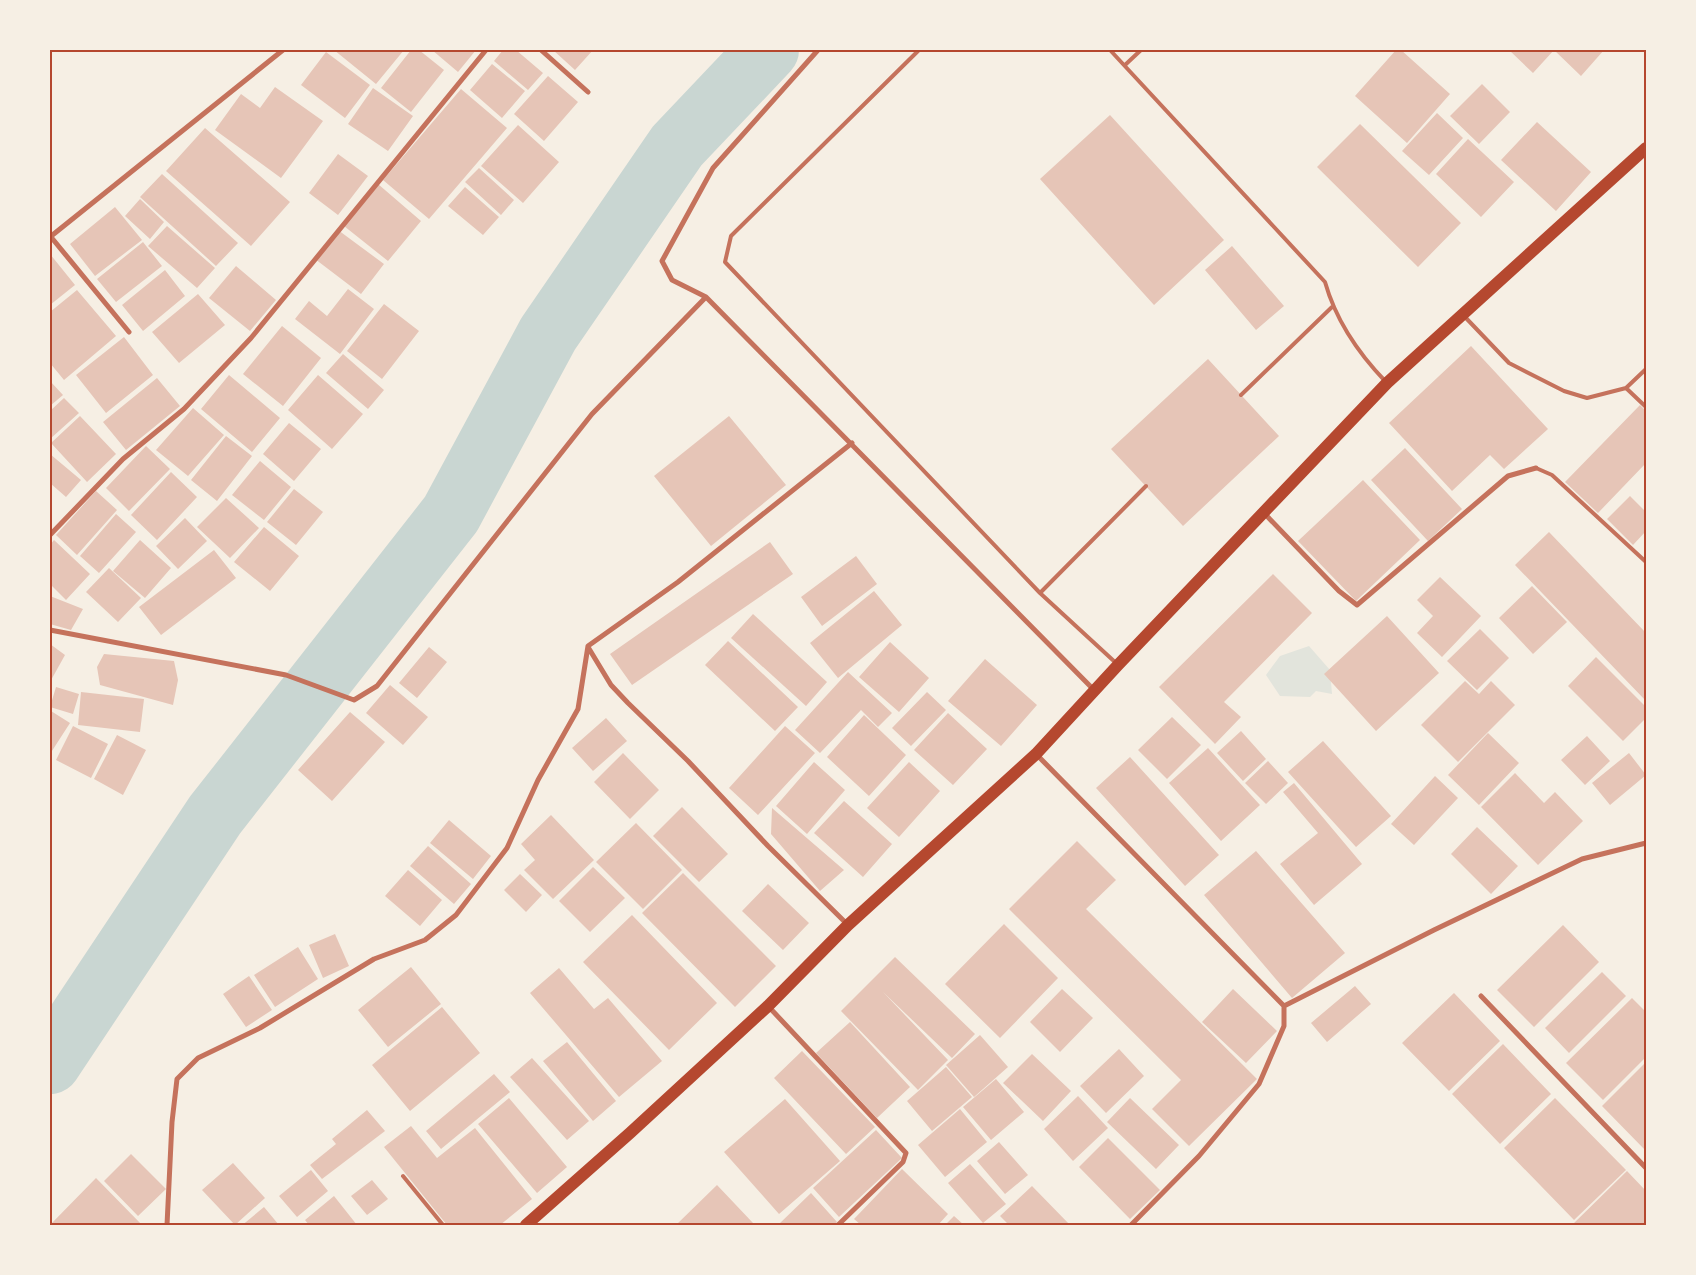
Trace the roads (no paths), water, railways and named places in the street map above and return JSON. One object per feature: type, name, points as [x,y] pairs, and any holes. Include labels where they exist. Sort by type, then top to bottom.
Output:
[{"type":"main road","points":[[526,1225],[630,1133],[768,1006],[848,925],[1036,754],[1118,664],[1387,383],[1646,148]]},
{"type":"street","points":[[129,332],[50,237],[282,50]]},
{"type":"street","points":[[50,535],[123,459],[184,409],[251,338],[486,50]]},
{"type":"street","points":[[542,50],[588,92]]},
{"type":"street","points":[[818,50],[713,168],[662,261],[672,280],[706,298],[852,443],[1094,690]]},
{"type":"street","points":[[50,630],[286,675],[354,700],[377,686],[592,414],[706,298]]},
{"type":"street","points":[[167,1225],[176,1079],[198,1058],[260,1028],[374,959],[424,940],[456,915],[508,848],[538,780],[578,709],[588,646],[678,582],[852,443]]},
{"type":"street","points":[[1263,513],[1339,591],[1357,605],[1508,476],[1523,470],[1536,468]]},
{"type":"street","points":[[588,646],[612,685],[628,703],[688,760],[768,846],[848,925]]},
{"type":"street","points":[[1036,754],[1284,1006],[1284,1026],[1259,1084],[1199,1156],[1131,1225]]},
{"type":"street","points":[[1284,1006],[1434,930],[1582,859],[1646,843]]},
{"type":"street","points":[[1481,996],[1646,1168]]},
{"type":"street","points":[[768,1006],[906,1153],[903,1162],[838,1225]]},
{"type":"lane","points":[[919,50],[731,236],[725,262],[1040,593],[1118,664]]},
{"type":"lane","points":[[1110,50],[1325,282],[1332,307],[1363,358],[1387,383]]},
{"type":"lane","points":[[1125,65],[1140,50]]},
{"type":"lane","points":[[1241,395],[1332,307]]},
{"type":"lane","points":[[1463,315],[1509,363],[1564,391],[1587,398],[1626,388],[1646,369]]},
{"type":"lane","points":[[1626,388],[1646,407]]},
{"type":"lane","points":[[1536,468],[1552,475],[1646,562]]},
{"type":"lane","points":[[1040,593],[1146,486]]},
{"type":"lane","points":[[403,1176],[443,1225]]},
{"type":"waterway","points":[[50,1063],[215,815],[451,514],[548,334],[677,146],[768,50]]}]
